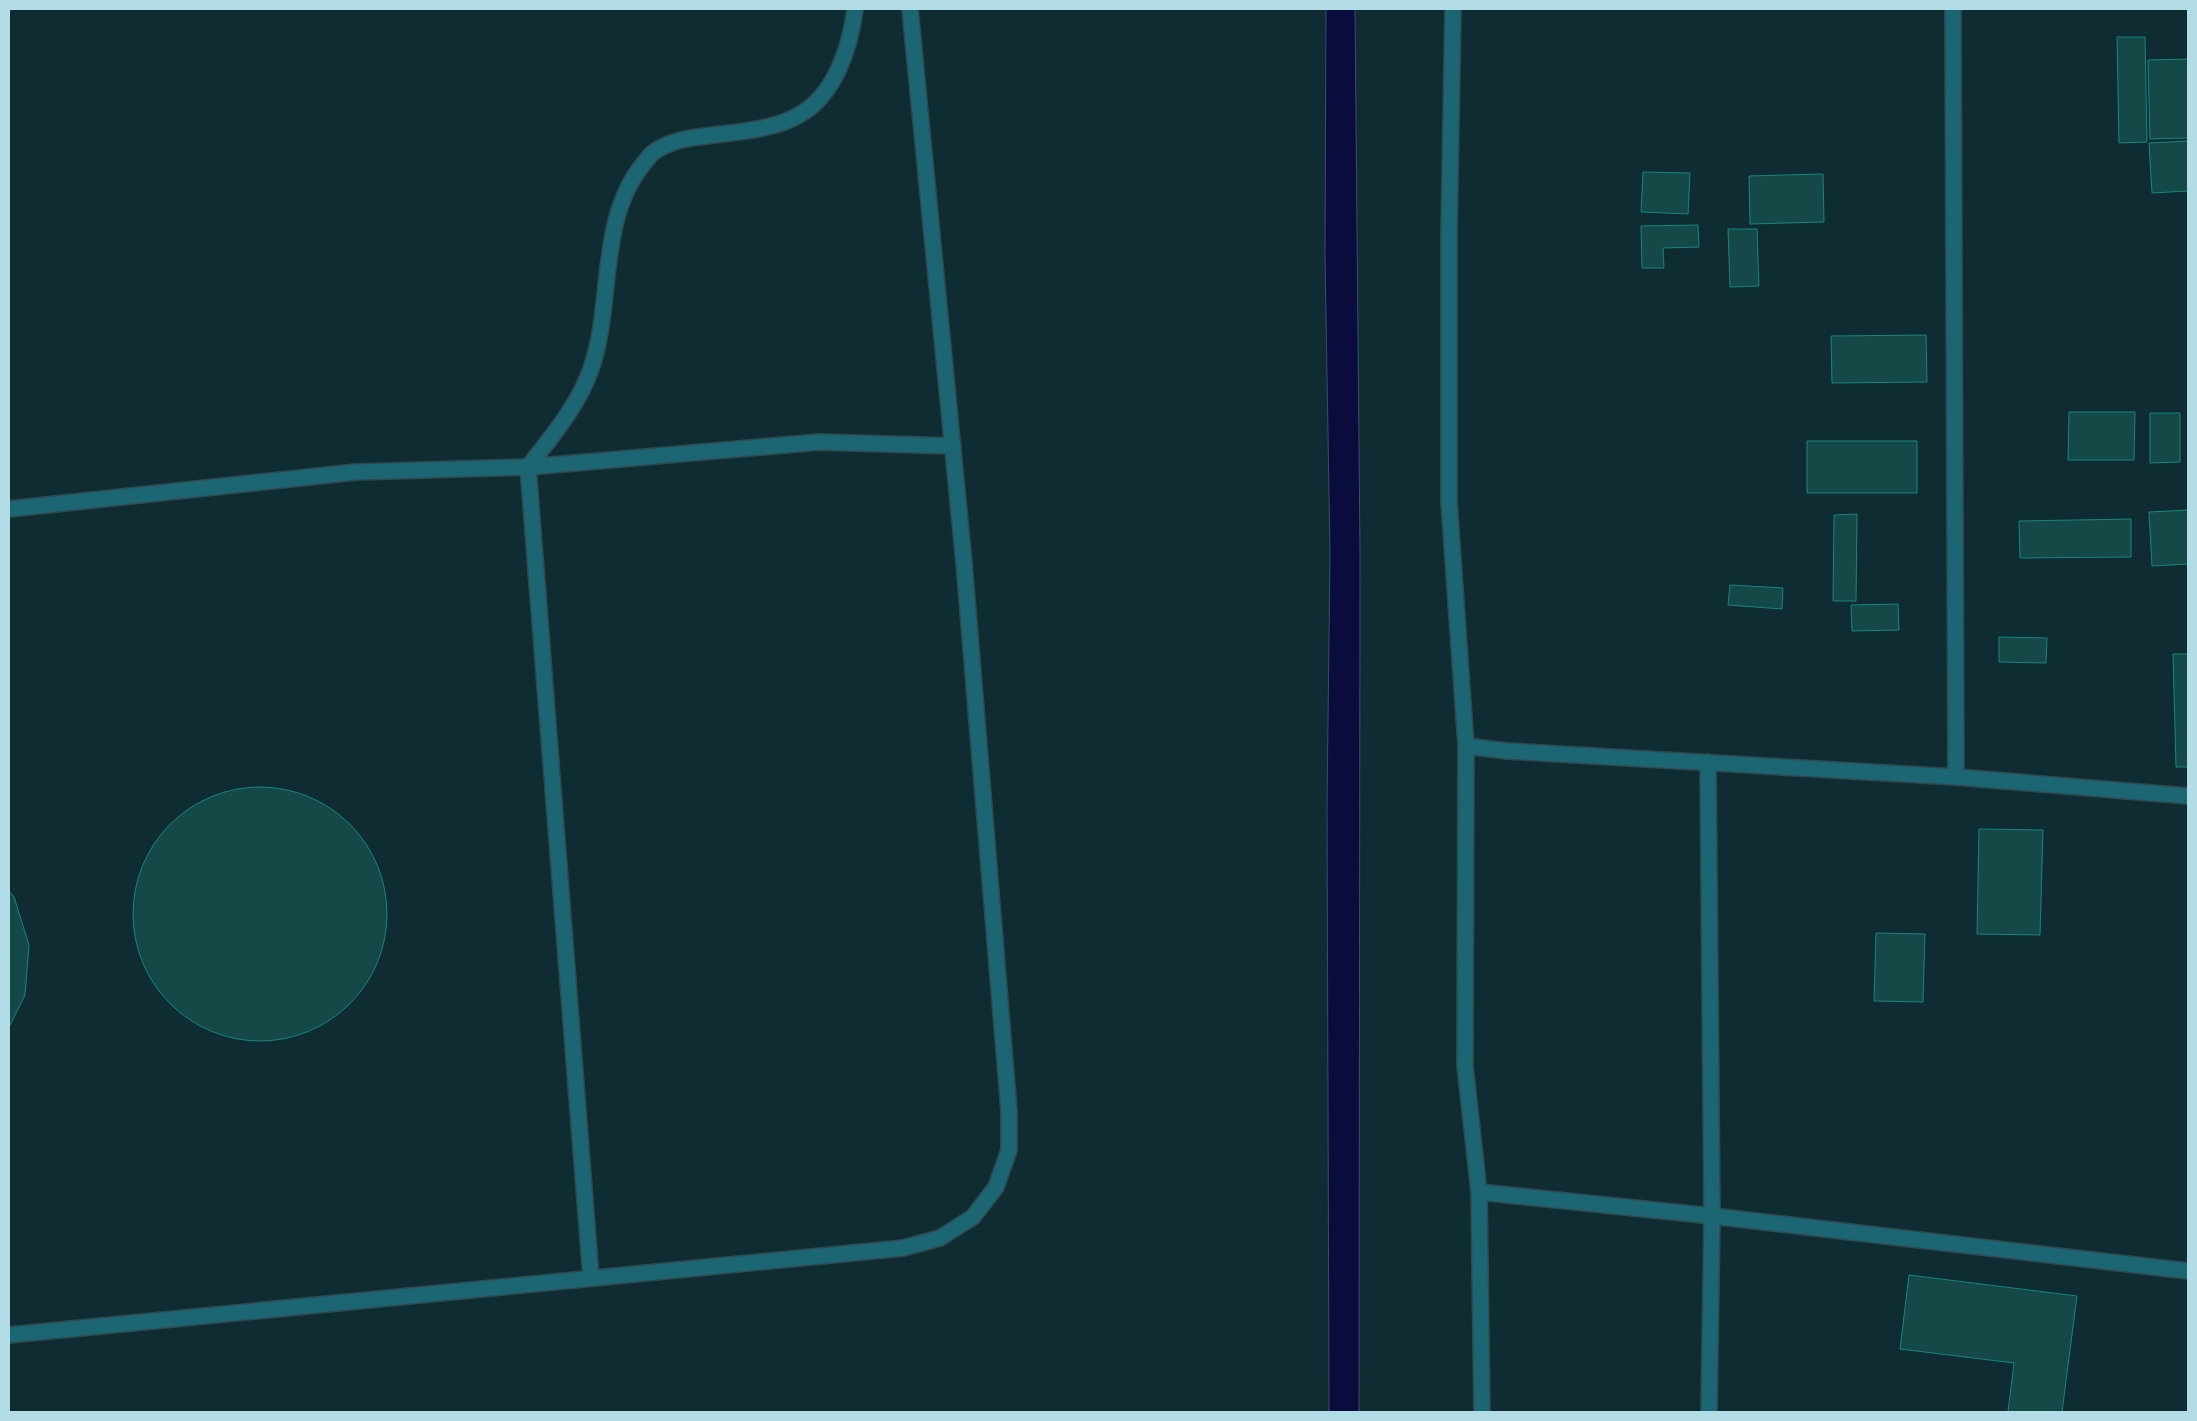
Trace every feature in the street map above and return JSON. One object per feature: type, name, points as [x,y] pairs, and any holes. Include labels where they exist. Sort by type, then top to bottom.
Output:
[{"type":"street","points":[[591,1278],[528,467],[581,395],[592,367],[602,328],[617,214],[631,179],[653,152],[682,139],[765,128],[799,115],[825,92],[841,66],[855,9]]},
{"type":"street","points":[[9,1335],[903,1248],[940,1238],[973,1217],[996,1186],[1009,1150],[1009,1111],[953,446],[910,9]]},
{"type":"street","points":[[1453,9],[1448,232],[1449,502],[1466,746],[1465,1066],[1479,1192],[1482,1412]]},
{"type":"street","points":[[1954,9],[1956,776]]},
{"type":"street","points":[[9,508],[356,472],[528,467],[819,442],[953,446]]},
{"type":"street","points":[[1466,746],[1507,751],[1956,776],[2188,796]]},
{"type":"street","points":[[1708,762],[1712,1216],[1708,1412]]},
{"type":"street","points":[[1479,1192],[1712,1216],[2188,1271]]},
{"type":"shaded area","points":[[1326,9],[1355,9],[1360,553],[1359,1412],[1329,1412],[1327,807],[1330,553],[1325,255]]},
{"type":"building","points":[[2117,37],[2145,37],[2147,142],[2119,143]]},
{"type":"building","points":[[2188,59],[2188,138],[2150,139],[2148,60]]},
{"type":"building","points":[[2188,141],[2188,191],[2152,193],[2149,143]]},
{"type":"building","points":[[1643,172],[1690,173],[1688,214],[1641,212]]},
{"type":"building","points":[[1823,174],[1824,222],[1750,224],[1749,176]]},
{"type":"building","points":[[1698,225],[1699,247],[1663,248],[1664,268],[1642,268],[1641,226]]},
{"type":"building","points":[[1728,229],[1757,229],[1759,286],[1730,287]]},
{"type":"building","points":[[1926,335],[1927,382],[1832,383],[1831,336]]},
{"type":"building","points":[[2069,412],[2135,412],[2134,460],[2068,460]]},
{"type":"building","points":[[2150,413],[2180,413],[2180,462],[2150,463]]},
{"type":"building","points":[[1807,441],[1917,441],[1917,493],[1807,493]]},
{"type":"building","points":[[2188,510],[2188,564],[2152,566],[2149,512]]},
{"type":"building","points":[[1857,514],[1856,601],[1833,601],[1834,515]]},
{"type":"building","points":[[2131,519],[2131,557],[2020,558],[2019,521]]},
{"type":"building","points":[[1730,585],[1783,588],[1782,609],[1728,605]]},
{"type":"building","points":[[1898,604],[1899,630],[1852,631],[1851,605]]},
{"type":"building","points":[[1999,637],[2047,638],[2046,663],[1999,662]]},
{"type":"building","points":[[2173,654],[2188,654],[2188,767],[2176,767]]},
{"type":"building","points":[[260,787],[285,790],[309,797],[330,808],[350,824],[366,844],[377,865],[384,889],[387,914],[384,939],[377,963],[366,984],[350,1004],[330,1020],[309,1031],[285,1038],[260,1041],[235,1038],[211,1031],[190,1020],[170,1004],[154,984],[143,963],[136,939],[133,914],[136,889],[143,865],[154,844],[170,824],[190,808],[211,797],[235,790]]},
{"type":"building","points":[[1979,829],[2043,830],[2040,935],[1977,934]]},
{"type":"building","points":[[9,891],[14,897],[29,945],[25,995],[9,1027]]},
{"type":"building","points":[[1876,933],[1925,934],[1923,1002],[1874,1001]]},
{"type":"building","points":[[1909,1275],[2077,1296],[2062,1412],[2008,1412],[2014,1363],[1900,1349]]}]
